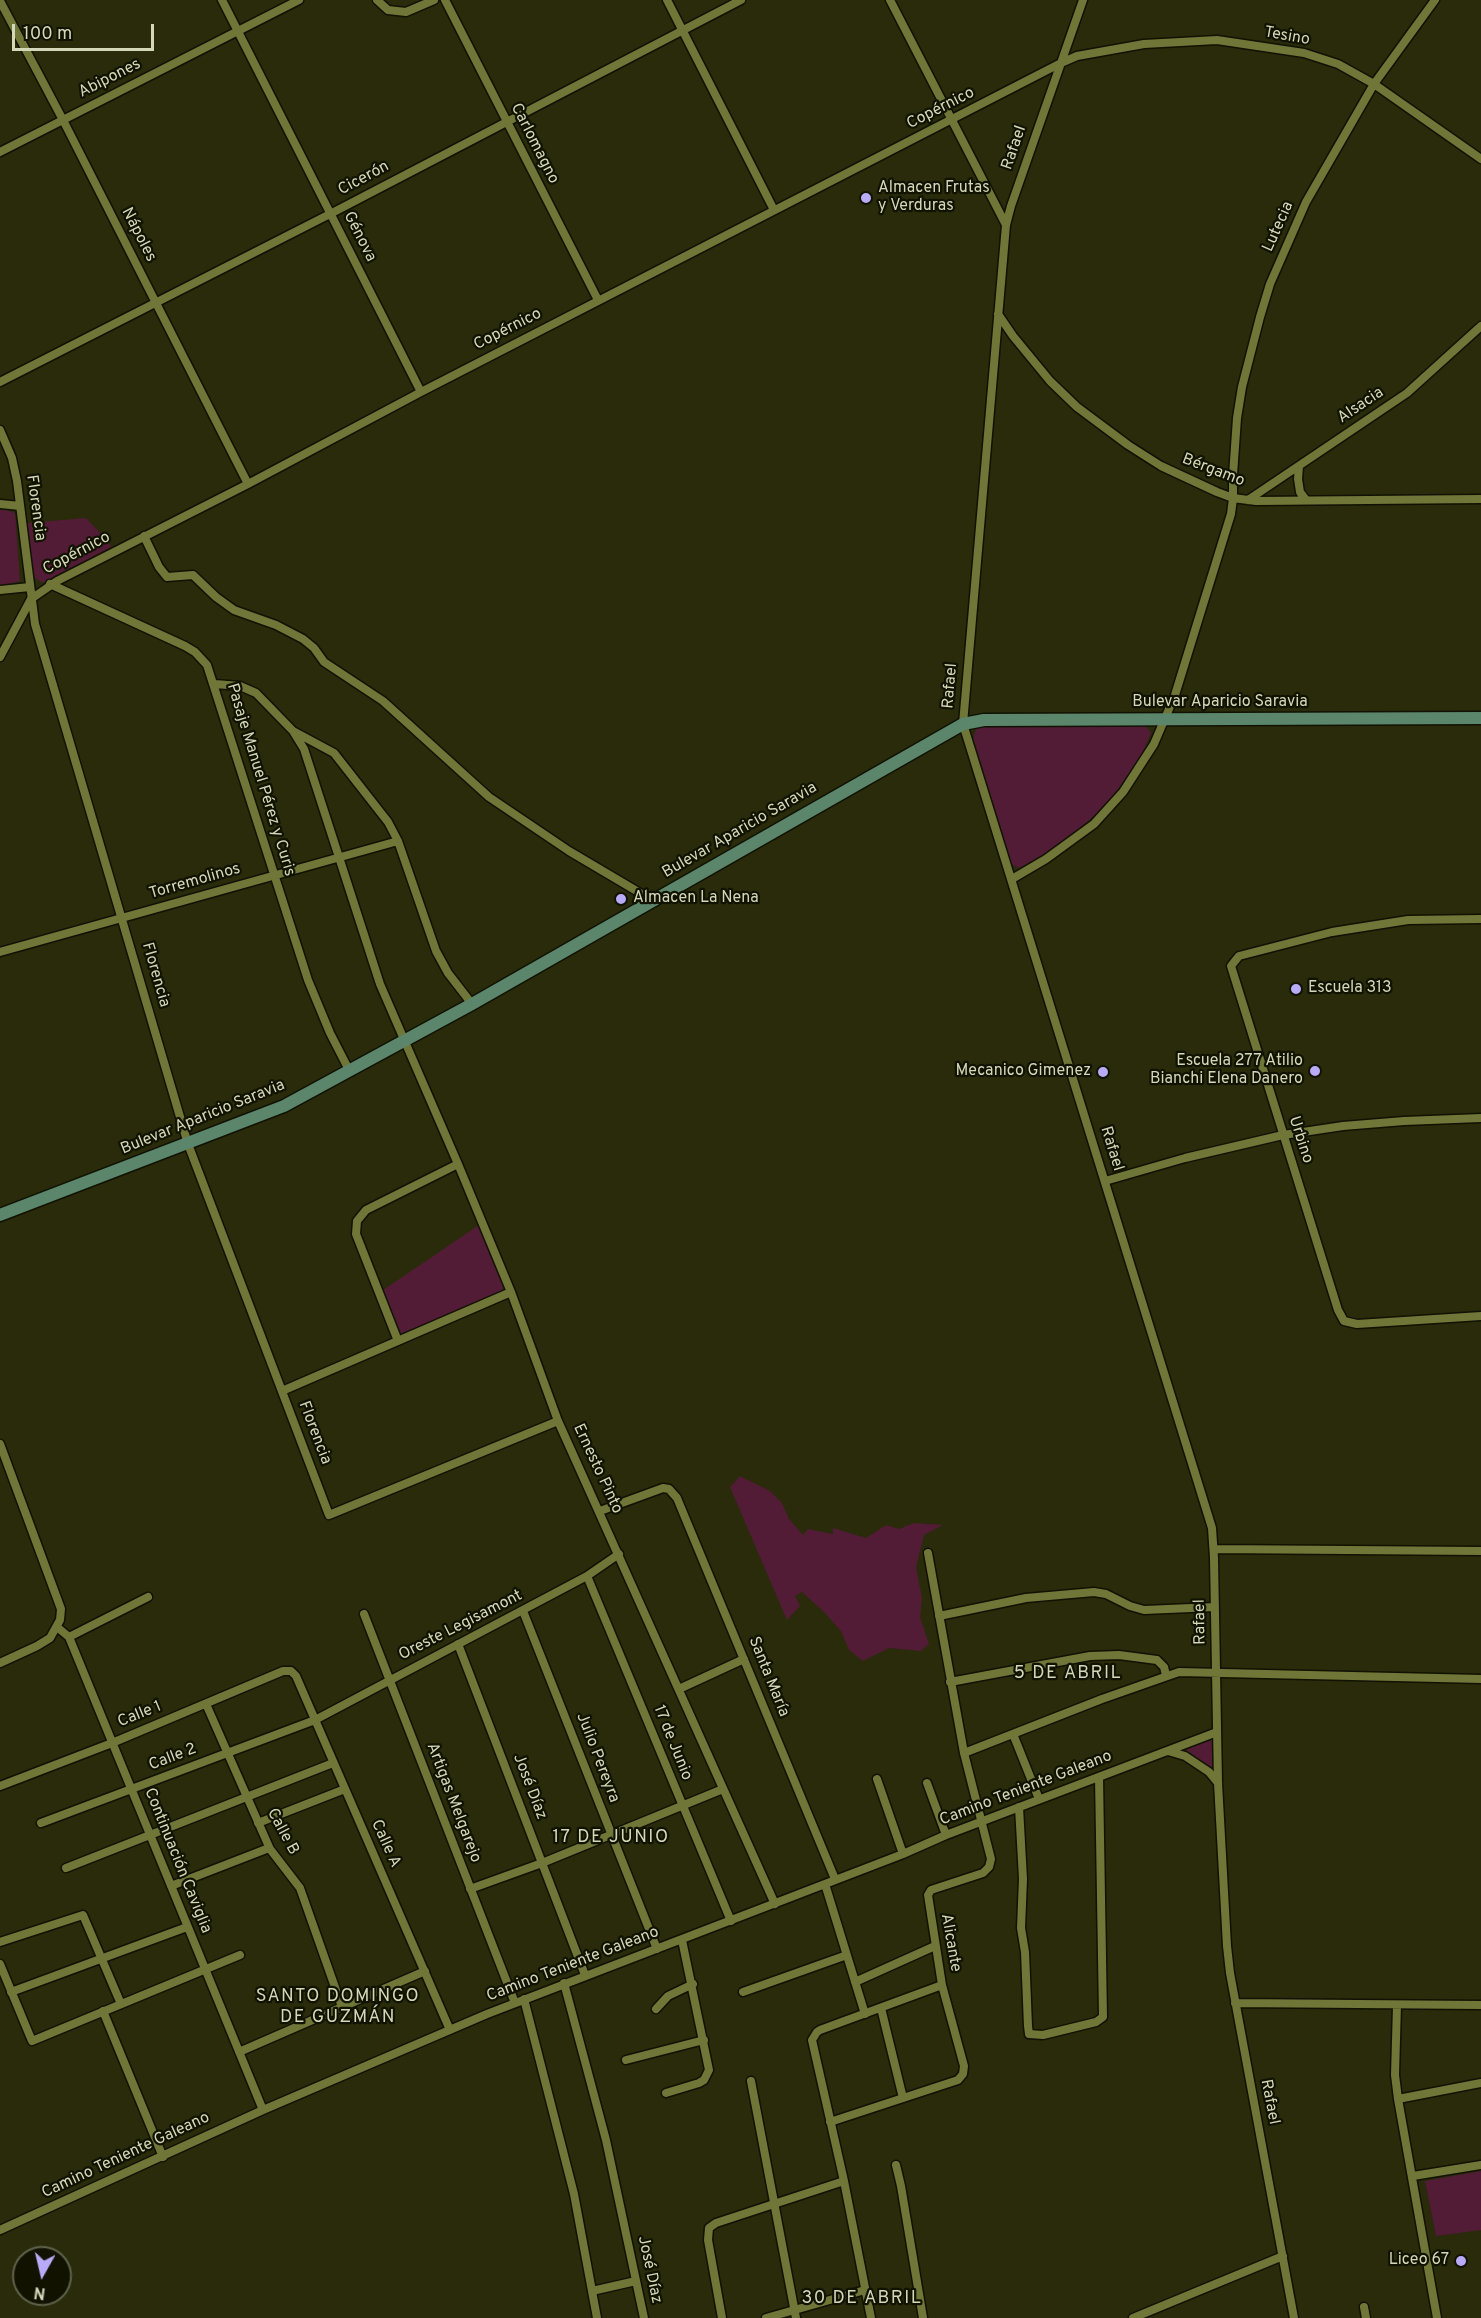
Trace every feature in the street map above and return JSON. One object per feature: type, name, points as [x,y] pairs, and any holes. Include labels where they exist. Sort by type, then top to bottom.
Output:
[{"type":"street","name":"Génova","points":[[222,0],[421,392]]},
{"type":"street","name":"Abipones","points":[[0,152],[299,0]]},
{"type":"street","points":[[377,0],[382,7],[393,12],[412,11],[434,0]]},
{"type":"street","name":"Carlomagno","points":[[445,0],[598,300]]},
{"type":"street","points":[[668,0],[774,210]]},
{"type":"street","name":"Cicerón","points":[[0,382],[330,214],[741,0]]},
{"type":"street","points":[[890,0],[1006,225]]},
{"type":"street","name":"Rafael","points":[[1083,0],[1006,225],[963,724],[1208,1515],[1214,1549],[1218,1783],[1227,1946],[1235,2003],[1294,2318]]},
{"type":"street","name":"Lutecia","points":[[1233,498],[1237,418],[1242,387],[1270,284],[1306,202],[1374,84],[1435,0]]},
{"type":"street","name":"Nápoles","points":[[0,1],[248,484]]},
{"type":"street","name":"Tesino","points":[[1060,63],[1077,56],[1144,44],[1217,40],[1304,53],[1338,64],[1374,84],[1481,159]]},
{"type":"street","name":"Copérnico","points":[[0,657],[31,598],[50,584],[248,484],[598,300],[951,121],[1060,63]]},
{"type":"street","name":"Bérgamo","points":[[998,313],[1013,336],[1050,381],[1098,424],[1177,475],[1233,498],[1248,500],[1481,499]]},
{"type":"street","name":"Alsacia","points":[[1248,500],[1407,393],[1481,326]]},
{"type":"street","name":"Florencia","points":[[0,430],[12,458],[35,624],[188,1144],[329,1515],[558,1421]]},
{"type":"street","points":[[1299,466],[1300,492],[1305,500]]},
{"type":"street","points":[[1012,879],[1079,837],[1108,809],[1148,756],[1175,695],[1231,514],[1233,498]]},
{"type":"street","points":[[0,504],[20,506]]},
{"type":"street","points":[[144,536],[159,567],[167,577],[193,575],[234,610],[268,621],[303,639],[314,648],[324,662],[383,701],[489,797],[650,902]]},
{"type":"street","name":"Pasaje Manuel Pérez y Curis","points":[[50,584],[195,652],[207,664],[309,980],[330,1033],[349,1070]]},
{"type":"street","points":[[0,590],[30,587]]},
{"type":"street","points":[[215,684],[240,686],[256,693],[293,731],[333,753],[388,822],[398,841],[436,951],[448,973],[472,1004]]},
{"type":"street","name":"Bulevar Aparicio Saravia","points":[[0,1215],[284,1106],[472,1004],[963,724],[984,720],[1481,718]]},
{"type":"street","name":"Ernesto Pinto","points":[[293,731],[304,749],[380,984],[511,1292],[558,1421],[775,1904]]},
{"type":"street","name":"Torremolinos","points":[[0,952],[398,841]]},
{"type":"street","name":"Urbino","points":[[1481,919],[1408,920],[1332,932],[1239,956],[1230,966],[1338,1310],[1344,1321],[1357,1324],[1481,1316]]},
{"type":"street","points":[[1105,1181],[1185,1158],[1283,1134],[1404,1121],[1481,1118]]},
{"type":"street","points":[[398,1341],[356,1234],[357,1221],[366,1210],[458,1164]]},
{"type":"street","points":[[282,1391],[511,1292]]},
{"type":"street","points":[[0,1444],[60,1602],[61,1614],[57,1627],[45,1642],[0,1662]]},
{"type":"street","name":"Santa María","points":[[600,1511],[657,1490],[669,1490],[677,1498],[835,1880]]},
{"type":"street","points":[[1214,1549],[1481,1551]]},
{"type":"street","points":[[928,1553],[964,1753],[982,1821]]},
{"type":"street","name":"Oreste Legisamont","points":[[315,1720],[587,1576],[618,1554]]},
{"type":"street","name":"17 de Junio","points":[[587,1576],[731,1921]]},
{"type":"street","points":[[939,1616],[1026,1598],[1094,1592],[1106,1594],[1144,1611],[1215,1607]]},
{"type":"street","points":[[69,1637],[148,1597]]},
{"type":"street","name":"Julio Pereyra","points":[[523,1611],[657,1949]]},
{"type":"street","name":"Artigas Melgarejo","points":[[364,1614],[515,2003]]},
{"type":"street","name":"Continuación Caviglia","points":[[57,1627],[69,1637],[263,2110]]},
{"type":"street","name":"José Díaz","points":[[458,1644],[585,1975]]},
{"type":"street","points":[[950,1682],[1090,1656],[1119,1655],[1157,1660],[1164,1667],[1166,1675]]},
{"type":"street","points":[[679,1689],[744,1659]]},
{"type":"street","name":"Calle 1","points":[[0,1786],[112,1743],[283,1671],[291,1671]]},
{"type":"street","name":"Calle A","points":[[291,1671],[296,1676],[450,2030]]},
{"type":"street","points":[[964,1753],[1179,1672],[1481,1679]]},
{"type":"street","name":"Calle B","points":[[206,1704],[270,1848],[300,1888],[342,2007]]},
{"type":"street","name":"Calle 2","points":[[41,1823],[315,1720]]},
{"type":"street","name":"Camino Teniente Galeano","points":[[0,2230],[263,2110],[524,1999],[1217,1732]]},
{"type":"street","points":[[1013,1734],[1040,1799]]},
{"type":"street","points":[[1167,1751],[1185,1756],[1209,1772],[1218,1783]]},
{"type":"street","points":[[66,1868],[333,1762]]},
{"type":"street","points":[[1018,1807],[1023,1879],[1021,1928],[1025,1952],[1028,2026],[1029,2034],[1043,2035],[1095,2022],[1103,2017],[1099,1777]]},
{"type":"street","points":[[877,1779],[903,1854]]},
{"type":"street","points":[[927,1783],[946,1835]]},
{"type":"street","points":[[258,1823],[345,1789]]},
{"type":"street","points":[[470,1889],[611,1836],[723,1789]]},
{"type":"street","name":"Alicante","points":[[903,2098],[958,2080],[963,2074],[964,2066],[942,1985],[928,1895],[931,1890],[983,1873],[989,1867],[991,1859],[982,1821]]},
{"type":"street","points":[[171,1886],[270,1848]]},
{"type":"street","points":[[825,1884],[865,2014]]},
{"type":"street","points":[[0,1942],[83,1914],[121,2004]]},
{"type":"street","points":[[11,1992],[187,1927]]},
{"type":"street","points":[[666,2093],[699,2083],[707,2076],[709,2064],[682,1940]]},
{"type":"street","points":[[855,1982],[935,1946]]},
{"type":"street","points":[[0,1964],[32,2041],[240,1954]]},
{"type":"street","points":[[743,1992],[847,1954]]},
{"type":"street","points":[[239,2052],[425,1971]]},
{"type":"street","name":"José Díaz","points":[[564,1983],[606,2140],[644,2318]]},
{"type":"street","points":[[656,2009],[668,1996],[693,1984]]},
{"type":"street","points":[[871,2318],[844,2181],[813,2046],[814,2035],[820,2030],[942,1985]]},
{"type":"street","points":[[524,1999],[574,2194],[597,2318]]},
{"type":"street","points":[[1235,2003],[1481,2005]]},
{"type":"street","points":[[1397,2005],[1395,2075],[1398,2099],[1437,2318]]},
{"type":"street","points":[[830,2122],[903,2098],[881,2008]]},
{"type":"street","points":[[103,2011],[163,2157]]},
{"type":"street","points":[[626,2060],[704,2040]]},
{"type":"street","points":[[751,2081],[795,2314]]},
{"type":"street","points":[[1398,2099],[1481,2083]]},
{"type":"street","points":[[1413,2176],[1481,2164]]},
{"type":"street","points":[[896,2165],[922,2318]]},
{"type":"street","points":[[722,2318],[708,2240],[709,2228],[716,2223],[844,2181]]},
{"type":"street","points":[[1133,2318],[1283,2256]]},
{"type":"street","points":[[592,2291],[636,2281]]},
{"type":"street","points":[[766,2318],[795,2314],[865,2289]]},
{"type":"street","points":[[1364,2307],[1366,2318]]},
{"type":"shaded area","points":[[0,510],[15,513],[20,581],[0,586]]},
{"type":"shaded area","points":[[86,518],[111,547],[49,582],[41,582],[35,578],[32,574],[28,523]]},
{"type":"shaded area","points":[[1145,725],[1151,733],[1142,754],[1107,805],[1057,847],[1019,868],[1011,864],[974,741],[976,730],[981,726]]},
{"type":"shaded area","points":[[479,1225],[503,1283],[502,1292],[400,1334],[383,1290]]},
{"type":"shaded area","points":[[740,1476],[770,1491],[782,1503],[789,1519],[803,1535],[808,1529],[833,1534],[833,1528],[866,1538],[886,1525],[899,1529],[914,1523],[943,1525],[924,1535],[916,1567],[922,1598],[920,1617],[929,1644],[921,1651],[889,1648],[863,1661],[849,1650],[841,1631],[802,1592],[795,1596],[800,1606],[787,1620],[730,1487]]},
{"type":"shaded area","points":[[1210,1739],[1214,1742],[1215,1765],[1212,1768],[1187,1751],[1187,1748]]},
{"type":"shaded area","points":[[1481,2171],[1481,2230],[1436,2236],[1425,2181]]},
{"type":"place","name":"Almacen Frutas y Verduras","points":[[866,198]]},
{"type":"place","name":"Almacen La Nena","points":[[621,899]]},
{"type":"place","name":"Escuela 313","points":[[1296,989]]},
{"type":"place","name":"Escuela 277 Atilio Bianchi Elena Danero","points":[[1315,1071]]},
{"type":"place","name":"Mecanico Gimenez","points":[[1103,1072]]},
{"type":"place","name":"Liceo 67","points":[[1461,2261]]},
{"type":"district","name":"5 DE ABRIL","points":[[1068,1674]]},
{"type":"district","name":"17 DE JUNIO","points":[[611,1838]]},
{"type":"district","name":"SANTO DOMINGO DE GUZMÁN","points":[[338,2007]]},
{"type":"district","name":"30 DE ABRIL","points":[[862,2299]]}]
